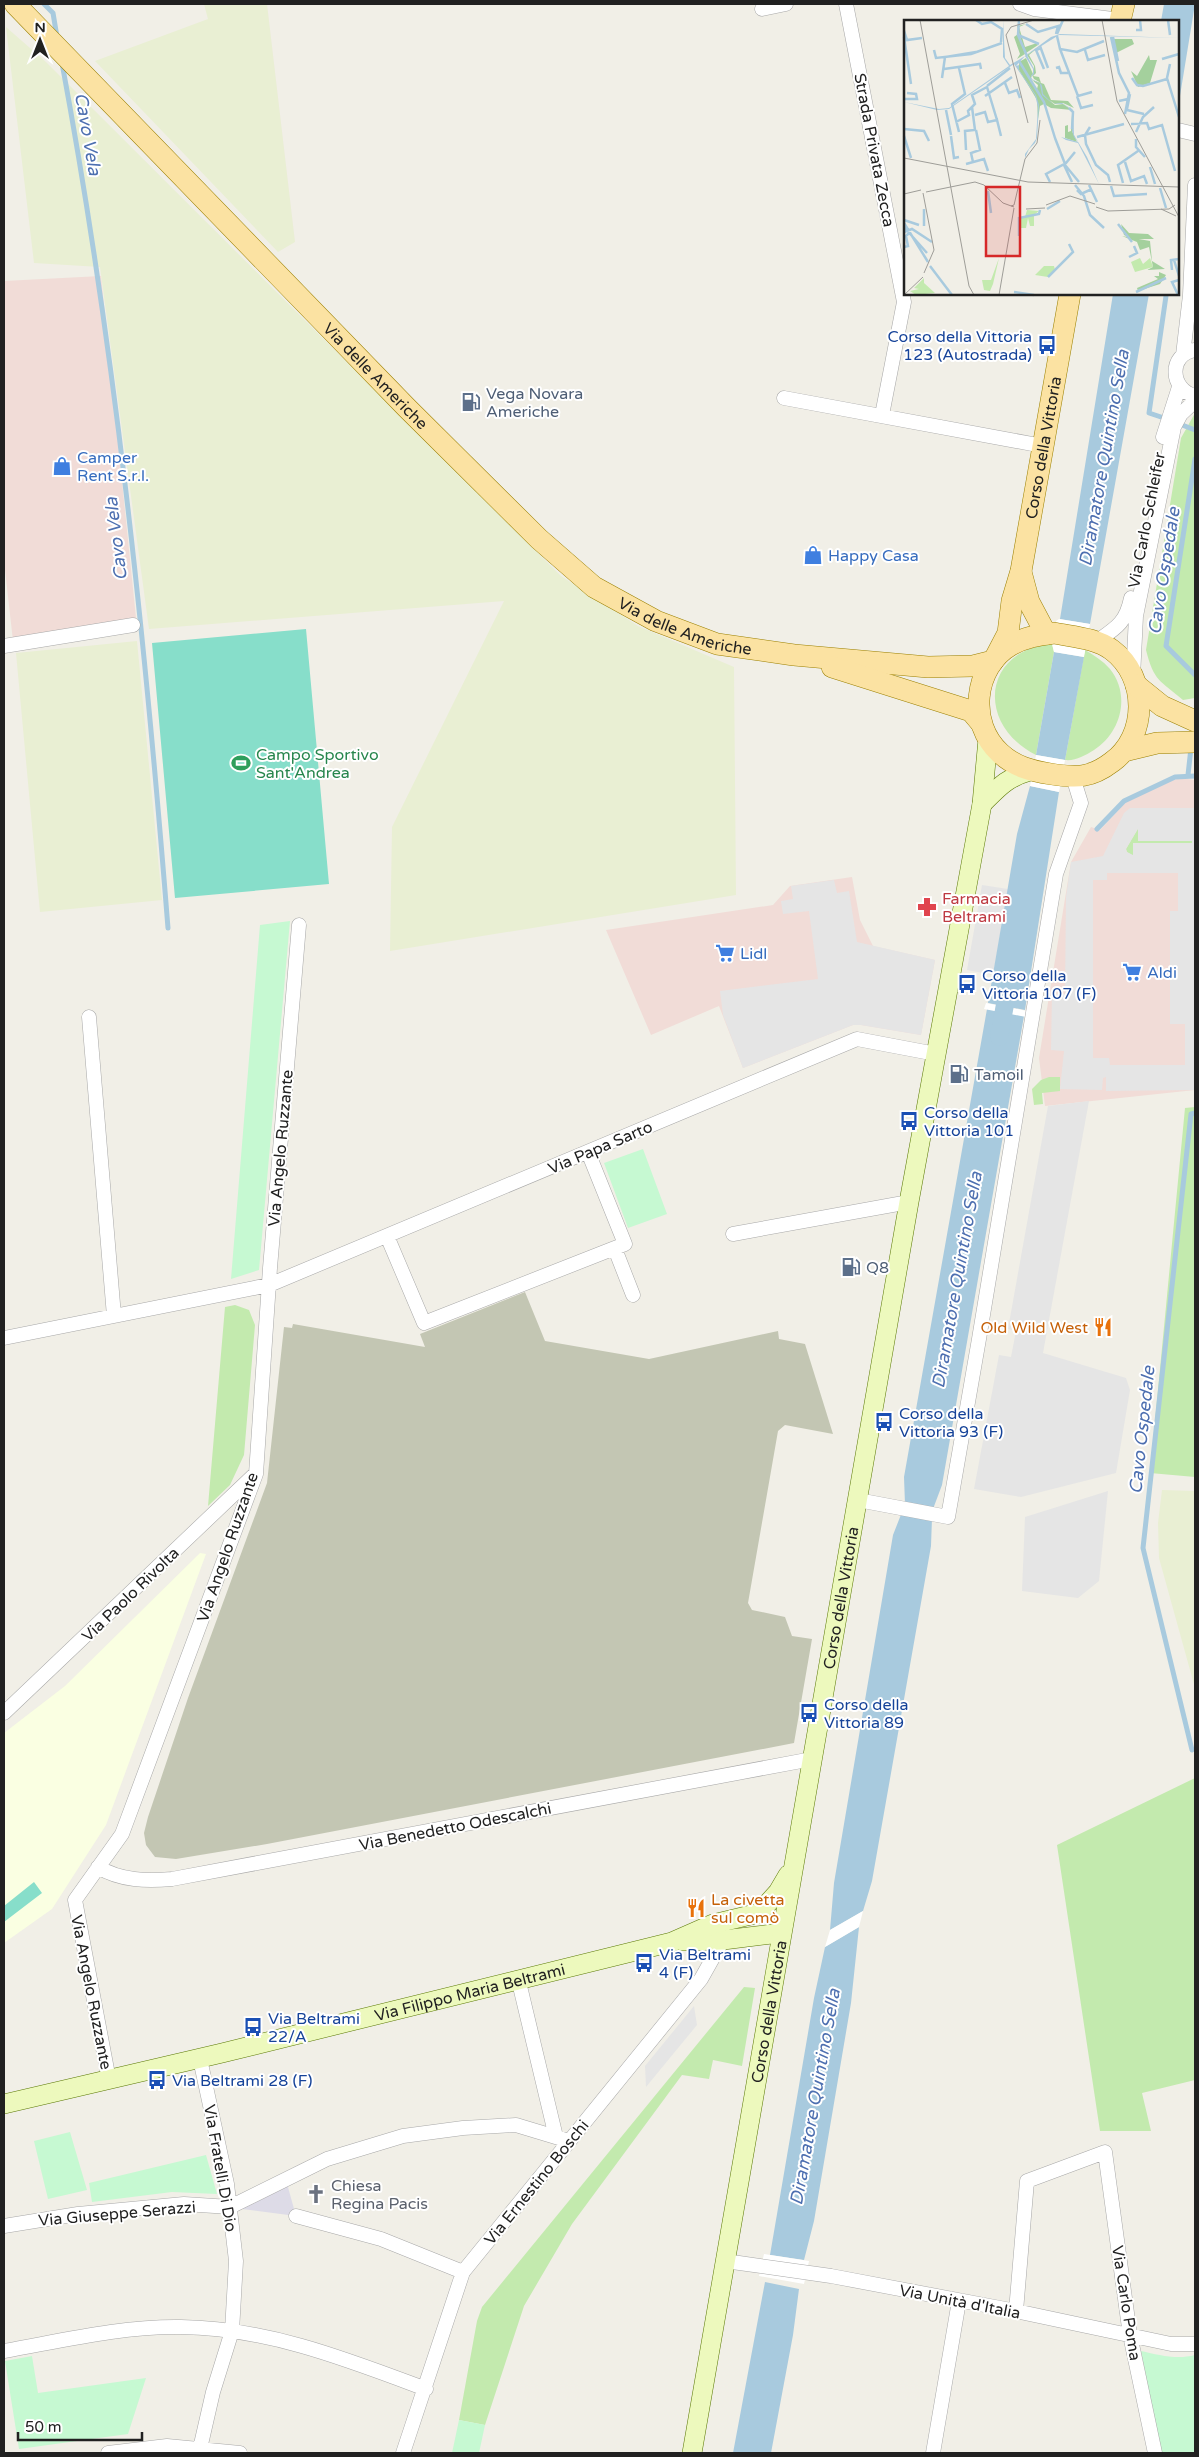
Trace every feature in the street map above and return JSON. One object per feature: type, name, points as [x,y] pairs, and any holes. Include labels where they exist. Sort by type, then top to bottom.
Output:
[{"type":"main road","name":"Via delle Americhe","points":[[15,4],[407,408],[539,539],[594,587],[656,621],[717,644],[794,655],[928,667],[973,666],[994,660]]},
{"type":"main road","name":"Corso della Vittoria","points":[[994,660],[1008,633],[1012,602],[1021,571],[1070,295]]},
{"type":"main road","name":"Corso della Vittoria","points":[[1021,571],[1029,602],[1050,634]]},
{"type":"main road","points":[[1135,681],[1139,711],[1133,739],[1113,762],[1086,777],[1068,777],[1030,771],[1013,764],[999,753],[984,731],[978,707],[984,675],[994,660],[1010,646],[1027,637],[1050,634],[1091,640],[1112,650],[1124,662],[1135,681],[1192,733]]},
{"type":"main road","name":"Via delle Americhe","points":[[794,655],[971,711],[984,731]]},
{"type":"main road","name":"Corso della Vittoria","points":[[692,2453],[909,1202],[982,804],[984,731]]},
{"type":"main road","points":[[1124,751],[1192,733]]},
{"type":"main road","points":[[982,804],[1001,784],[1012,776],[1030,771]]},
{"type":"main road","points":[[759,1913],[778,1892],[794,1865]]},
{"type":"main road","name":"Via Filippo Maria Beltrami","points":[[4,2104],[672,1942],[713,1924],[759,1913],[782,1927]]},
{"type":"main road","name":"Via Filippo Maria Beltrami","points":[[672,1942],[723,1940],[782,1927]]},
{"type":"street","points":[[762,9],[786,4]]},
{"type":"street","name":"Strada Privata Zecca","points":[[846,4],[904,302],[882,415]]},
{"type":"street","points":[[1020,4],[1034,10],[1121,15]]},
{"type":"street","points":[[1195,186],[1189,353],[1179,360],[1174,373],[1179,386],[1188,394],[1195,396]]},
{"type":"street","points":[[1190,294],[1195,314]]},
{"type":"street","name":"Via Carlo Schleifer","points":[[1091,640],[1120,624],[1128,614],[1179,386]]},
{"type":"street","points":[[784,398],[1043,446]]},
{"type":"street","points":[[1172,420],[1195,401]]},
{"type":"street","name":"Via Carlo Schleifer","points":[[1135,681],[1136,616],[1172,420]]},
{"type":"street","points":[[4,646],[133,625]]},
{"type":"street","points":[[858,1500],[948,1517],[1056,874],[1081,803],[1068,777]]},
{"type":"street","name":"Via Angelo Ruzzante","points":[[109,2080],[76,1900],[122,1834],[256,1474],[269,1285],[299,925]]},
{"type":"street","points":[[88,1017],[114,1316]]},
{"type":"street","name":"Via Papa Sarto","points":[[4,1338],[269,1285],[857,1039],[936,1054]]},
{"type":"street","points":[[387,1236],[424,1323],[625,1244],[588,1152]]},
{"type":"street","points":[[733,1234],[909,1202]]},
{"type":"street","points":[[615,1248],[633,1295]]},
{"type":"street","name":"Via Paolo Rivolta","points":[[4,1713],[256,1474]]},
{"type":"street","name":"Via Benedetto Odescalchi","points":[[98,1867],[107,1872],[142,1880],[172,1879],[812,1759]]},
{"type":"street","name":"Via Ernestino Boschi","points":[[403,2453],[426,2389],[463,2272],[562,2139],[701,1979],[723,1940]]},
{"type":"street","points":[[518,1978],[562,2139]]},
{"type":"street","name":"Via Fratelli Di Dio","points":[[200,2058],[230,2207],[236,2261],[232,2331],[213,2392],[200,2451]]},
{"type":"street","points":[[230,2207],[327,2159],[403,2136],[462,2128],[516,2125],[562,2139]]},
{"type":"street","name":"Via Carlo Poma","points":[[1016,2311],[1027,2181],[1105,2152],[1130,2335],[1155,2453]]},
{"type":"street","name":"Via Giuseppe Serazzi","points":[[4,2226],[78,2214],[184,2204],[230,2207]]},
{"type":"street","points":[[296,2216],[381,2239],[463,2272]]},
{"type":"street","name":"Via Unità d'Italia","points":[[725,2261],[806,2274],[831,2276],[1016,2311],[1172,2344],[1195,2344]]},
{"type":"street","points":[[934,2453],[958,2301]]},
{"type":"street","points":[[4,2351],[138,2329],[180,2327],[232,2331],[280,2339],[322,2350],[426,2389]]},
{"type":"street","points":[[108,2453],[167,2446],[200,2451],[240,2453]]},
{"type":"shaded area","points":[[204,4],[267,4],[295,242],[278,252],[95,61],[208,19]]},
{"type":"shaded area","points":[[6,27],[46,62],[561,576],[638,626],[734,667],[736,895],[390,951],[392,827],[504,601],[149,629],[100,267],[34,263]]},
{"type":"shaded area","name":"Camper Rent S.r.l.","points":[[101,276],[136,618],[13,641],[4,561],[4,281]]},
{"type":"shaded area","points":[[137,641],[162,900],[40,912],[16,653]]},
{"type":"shaded area","points":[[1181,778],[1195,780],[1195,1090],[1045,1106],[1039,1058],[1071,862],[1091,827],[1100,830],[1126,802],[1169,781]]},
{"type":"shaded area","points":[[1130,808],[1195,808],[1195,1090],[1106,1091],[1106,1077],[1103,1078],[1102,1090],[1060,1089],[1064,1051],[1051,1050],[1052,994],[1065,994],[1066,897],[1071,862],[1103,856],[1124,813]],"holes":[[[1138,829],[1138,841],[1192,841],[1192,843],[1133,843],[1133,855],[1127,852],[1126,849]],[[1107,873],[1178,873],[1178,911],[1170,911],[1170,1024],[1185,1024],[1185,1065],[1110,1065],[1109,1058],[1093,1058],[1093,880],[1107,880]]]},
{"type":"shaded area","points":[[852,877],[860,920],[873,946],[935,960],[921,1035],[853,1025],[743,1068],[719,1006],[651,1035],[606,930],[773,905],[790,886]]},
{"type":"shaded area","points":[[834,880],[837,893],[849,891],[857,942],[935,960],[921,1035],[853,1025],[743,1068],[723,1015],[720,991],[818,979],[809,911],[783,914],[781,901],[793,899],[791,886]]},
{"type":"shaded area","points":[[982,885],[1008,889],[993,975],[967,970]]},
{"type":"shaded area","points":[[1089,1101],[1043,1353],[1126,1378],[1130,1390],[1116,1473],[1021,1497],[974,1489],[999,1355],[1011,1357],[1016,1331],[1008,1329],[1048,1106]]},
{"type":"shaded area","points":[[525,1292],[545,1341],[649,1359],[778,1331],[779,1339],[805,1344],[833,1434],[785,1425],[778,1431],[748,1603],[752,1610],[785,1617],[792,1636],[812,1639],[794,1743],[267,1844],[176,1859],[155,1857],[146,1845],[144,1833],[148,1817],[188,1698],[267,1483],[284,1327],[292,1328],[293,1324],[425,1347],[420,1334]]},
{"type":"shaded area","points":[[1162,1490],[1195,1491],[1195,1688],[1159,1558],[1158,1523]]},
{"type":"shaded area","points":[[1108,1491],[1099,1581],[1078,1598],[1022,1591],[1025,1517]]},
{"type":"shaded area","points":[[200,1553],[206,1554],[106,1825],[52,1909],[4,1943],[4,1733],[65,1686]]},
{"type":"shaded area","points":[[694,2006],[697,2025],[646,2087],[645,2066]]},
{"type":"shaded area","points":[[286,2180],[296,2216],[242,2209]]},
{"type":"green space","points":[[1195,413],[1195,698],[1183,700],[1155,675],[1146,650],[1181,438]]},
{"type":"green space","name":"Campo Sportivo Sant'Andrea","points":[[306,629],[329,884],[175,898],[152,643]]},
{"type":"green space","points":[[1052,644],[1054,652],[1036,755],[1017,742],[1003,726],[996,708],[995,690],[1000,674],[1012,660],[1029,649]]},
{"type":"green space","points":[[1085,650],[1104,663],[1116,679],[1120,690],[1120,713],[1111,734],[1103,743],[1080,758],[1065,760]]},
{"type":"green space","points":[[1138,828],[1138,841],[1192,841],[1192,843],[1133,844],[1133,856],[1126,849]]},
{"type":"green space","points":[[290,921],[259,1270],[231,1279],[260,925]]},
{"type":"green space","points":[[1049,1077],[1060,1077],[1060,1091],[1042,1093],[1043,1104],[1034,1105],[1032,1089],[1041,1080]]},
{"type":"green space","points":[[1195,1107],[1195,1477],[1150,1473],[1185,1108]]},
{"type":"green space","points":[[643,1149],[667,1214],[628,1228],[604,1163]]},
{"type":"green space","points":[[235,1305],[249,1310],[255,1325],[244,1455],[230,1485],[208,1506],[225,1307]]},
{"type":"green space","points":[[1195,1778],[1195,2080],[1142,2093],[1151,2131],[1100,2131],[1057,1845]]},
{"type":"green space","points":[[34,1882],[42,1893],[4,1922],[4,1906]]},
{"type":"green space","points":[[744,1987],[755,1988],[742,2066],[713,2060],[709,2079],[682,2075],[572,2224],[524,2306],[485,2425],[459,2420],[477,2321],[482,2307]]},
{"type":"green space","points":[[70,2132],[87,2190],[48,2199],[34,2141]]},
{"type":"green space","points":[[206,2155],[217,2194],[172,2192],[92,2202],[89,2183]]},
{"type":"green space","points":[[1141,2351],[1175,2357],[1195,2355],[1195,2453],[1160,2453]]},
{"type":"green space","points":[[32,2356],[38,2393],[146,2378],[128,2434],[19,2449],[5,2361]]},
{"type":"green space","points":[[459,2420],[485,2425],[479,2453],[452,2453]]},
{"type":"water","points":[[1164,4],[1195,4],[1179,102],[1179,20],[1161,20]]},
{"type":"water","points":[[1113,295],[1149,295],[1090,624],[1060,619]]},
{"type":"water","points":[[1054,652],[1084,657],[1065,760],[1036,755]]},
{"type":"water","points":[[1030,786],[1059,792],[1025,1010],[988,1003],[1017,834]]},
{"type":"water","points":[[987,1009],[1024,1016],[942,1485],[933,1509],[905,1504],[904,1477]]},
{"type":"water","points":[[902,1512],[932,1518],[931,1546],[872,1881],[863,1911],[830,1930],[834,1883],[893,1535]]},
{"type":"water","points":[[859,1927],[851,2003],[814,2221],[804,2260],[770,2255],[814,1998],[825,1947]]},
{"type":"water","points":[[765,2282],[799,2289],[793,2335],[771,2453],[733,2453]]},
{"type":"pier","points":[[1059,619],[1090,624],[1084,657],[1054,652],[1052,644],[1056,621]]},
{"type":"pier","points":[[1036,755],[1065,760],[1059,792],[1030,786]]},
{"type":"pier","points":[[986,1003],[1027,1011],[1026,1017],[984,1009]]},
{"type":"pier","points":[[863,1911],[859,1927],[825,1947],[830,1930]]},
{"type":"pier","points":[[764,2254],[809,2261],[804,2284],[759,2276]]},
{"type":"waterway","name":"Cavo Vela","points":[[44,4],[53,13],[57,37]]},
{"type":"waterway","name":"Cavo Vela","points":[[62,63],[81,170],[113,386],[138,602],[168,928]]},
{"type":"waterway","name":"Cavo Ospedale","points":[[1166,296],[1149,413],[1167,419]]},
{"type":"waterway","name":"Cavo Ospedale","points":[[1177,423],[1195,430]]},
{"type":"waterway","name":"Cavo Ospedale","points":[[1195,459],[1166,646],[1195,675]]},
{"type":"waterway","name":"Cavo Ospedale","points":[[1188,775],[1191,748]]},
{"type":"waterway","points":[[1097,829],[1124,801],[1175,777],[1195,776]]},
{"type":"waterway","name":"Diramatore Quintino Sella","points":[[999,1037],[1009,983]]},
{"type":"waterway","name":"Cavo Ospedale","points":[[1192,1750],[1143,1548],[1191,1114],[1195,1113]]},
{"type":"place","name":"Corso della Vittoria 123 (Autostrada)","points":[[1047,345]]},
{"type":"place","name":"Vega Novara Americhe","points":[[471,402]]},
{"type":"place","name":"Camper Rent S.r.l.","points":[[62,466]]},
{"type":"place","name":"Happy Casa","points":[[813,555]]},
{"type":"place","name":"Campo Sportivo Sant'Andrea","points":[[241,763]]},
{"type":"place","name":"Farmacia Beltrami","points":[[927,907]]},
{"type":"place","name":"Lidl","points":[[725,953]]},
{"type":"place","name":"Aldi","points":[[1132,972]]},
{"type":"place","name":"Corso della Vittoria 107 (F)","points":[[967,984]]},
{"type":"place","name":"Tamoil","points":[[959,1074]]},
{"type":"place","name":"Corso della Vittoria 101","points":[[909,1121]]},
{"type":"place","name":"Q8","points":[[851,1267]]},
{"type":"place","name":"Old Wild West","points":[[1103,1327]]},
{"type":"place","name":"Corso della Vittoria 93 (F)","points":[[884,1422]]},
{"type":"place","name":"Corso della Vittoria 89","points":[[809,1713]]},
{"type":"place","name":"La civetta sul comò","points":[[696,1908]]},
{"type":"place","name":"Via Beltrami 4 (F)","points":[[644,1963]]},
{"type":"place","name":"Via Beltrami 22/A","points":[[253,2027]]},
{"type":"place","name":"Via Beltrami 28 (F)","points":[[157,2080]]},
{"type":"place","name":"Chiesa Regina Pacis","points":[[316,2194]]}]
